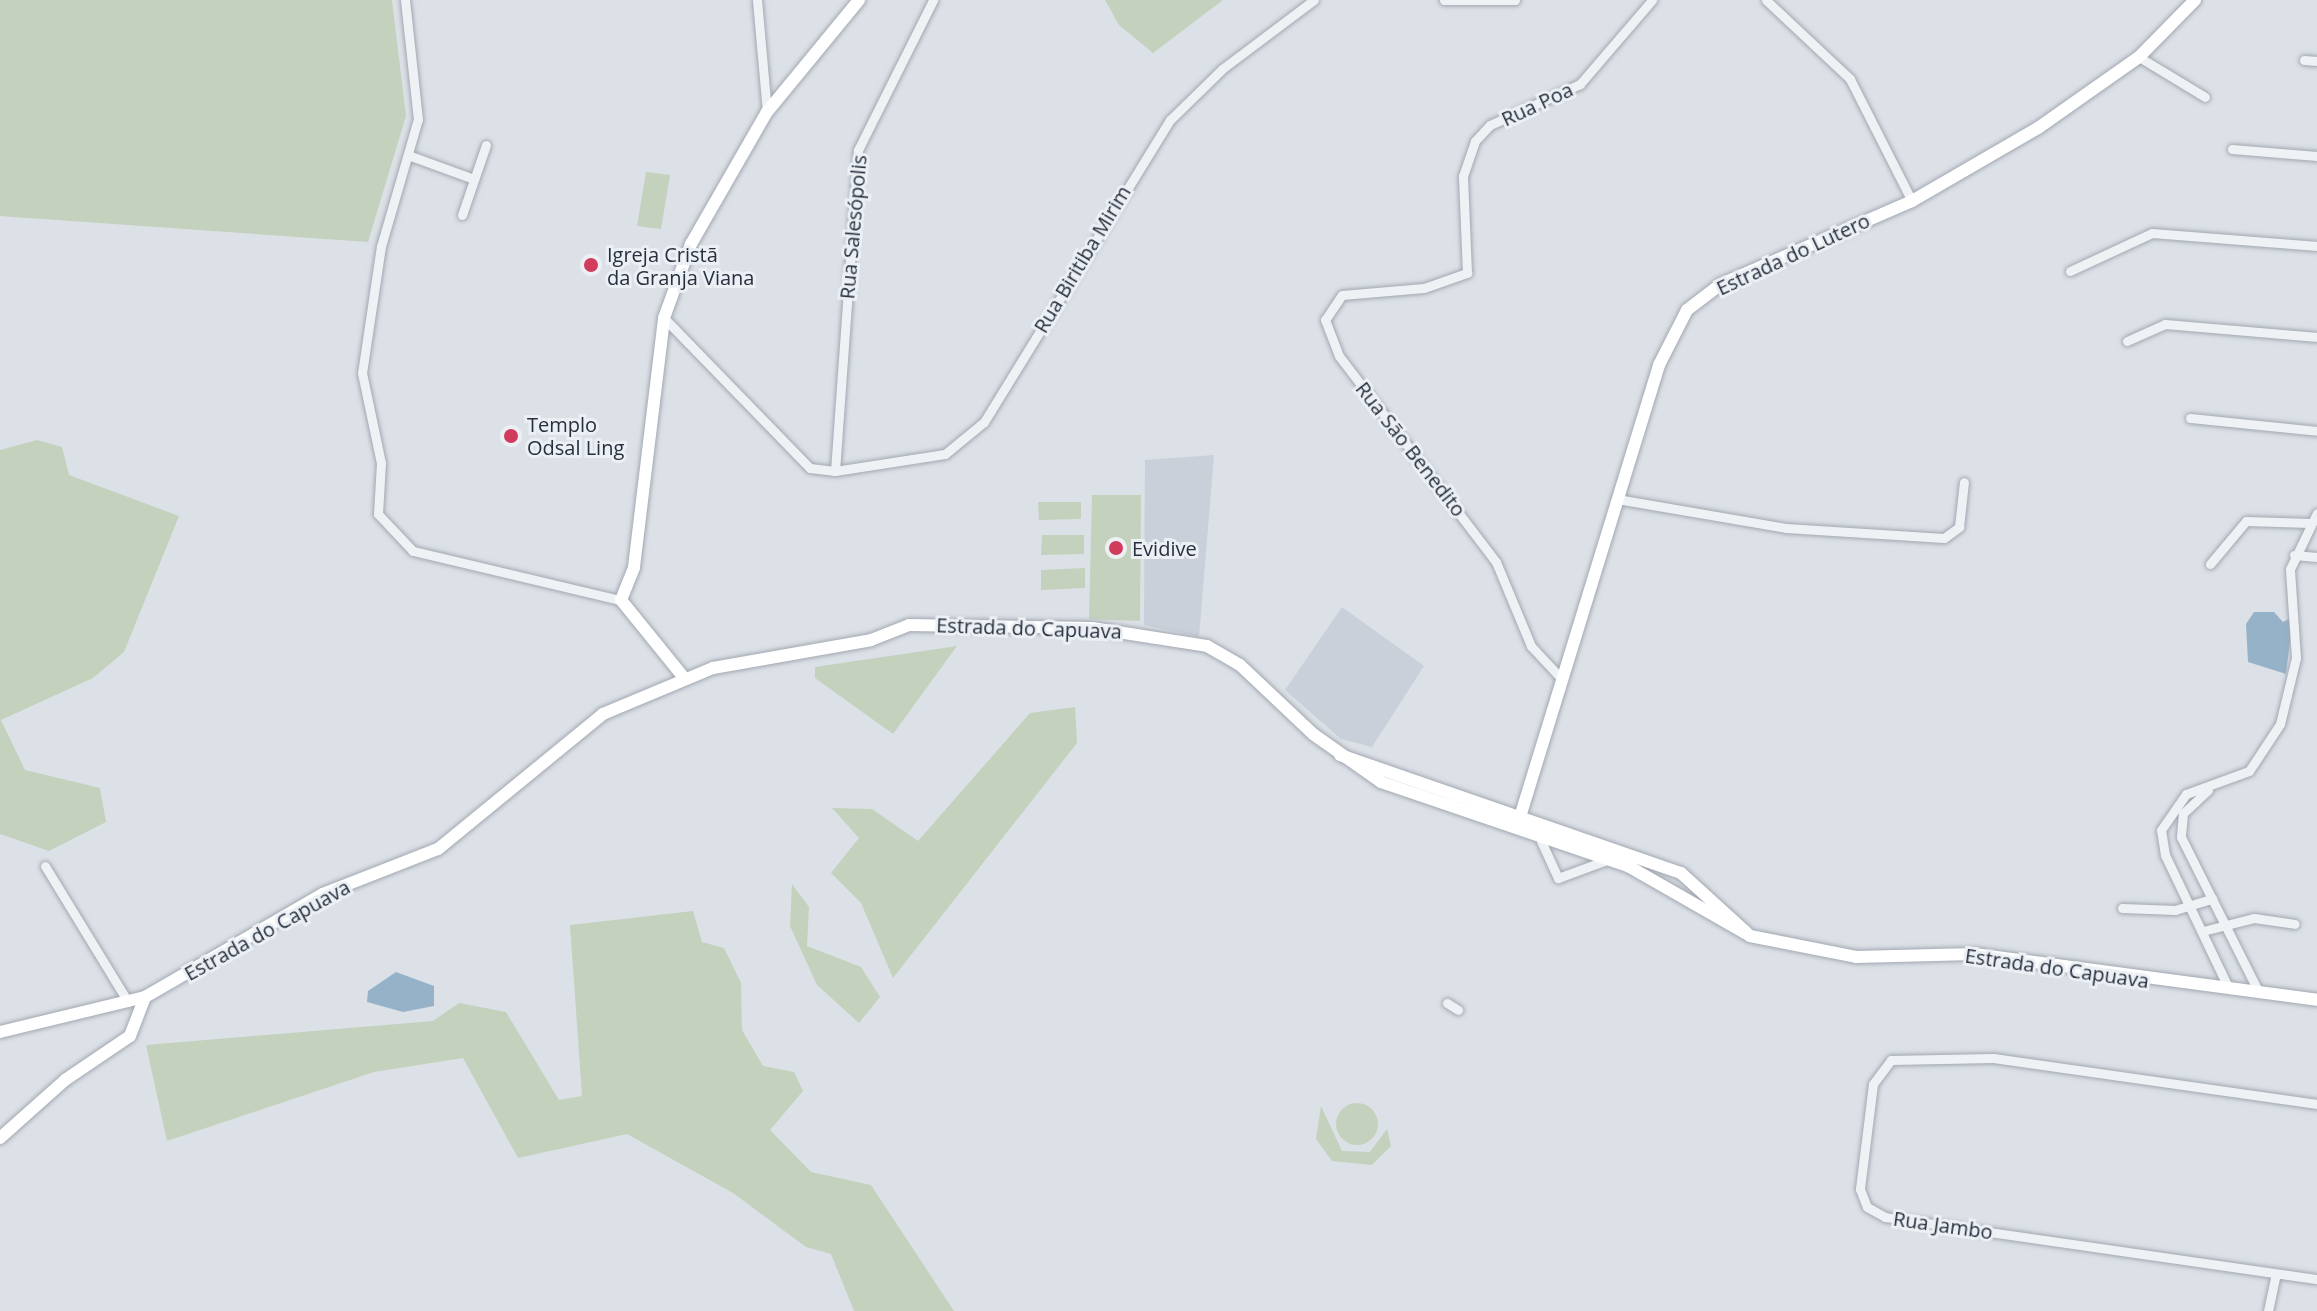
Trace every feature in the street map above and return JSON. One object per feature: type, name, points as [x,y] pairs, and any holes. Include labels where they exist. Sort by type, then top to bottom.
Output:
[{"type":"main road","points":[[685,679],[621,600],[634,567],[664,318],[691,244],[767,112],[859,0]]},
{"type":"main road","name":"Estrada do Lutero","points":[[1516,816],[1555,694],[1558,675],[1659,365],[1687,310],[1721,284],[1912,201],[2139,57],[2195,0]]},
{"type":"main road","name":"Estrada do Capuava","points":[[0,1032],[145,997],[323,894],[438,849],[586,725],[685,679],[748,659],[871,640],[909,625],[1143,633],[1224,655],[1340,755],[1390,786],[1541,841],[1607,860],[1680,894],[1750,936],[1856,957],[1974,954],[2317,1000]]},
{"type":"main road","name":"Estrada do Capuava","points":[[1340,755],[1396,768],[1516,816],[1691,878],[1750,936]]},
{"type":"main road","points":[[1390,786],[1396,768]]},
{"type":"main road","points":[[1680,894],[1689,892],[1691,878]]},
{"type":"main road","points":[[0,1138],[65,1080],[130,1036],[145,997]]},
{"type":"street","points":[[405,0],[418,99],[408,155],[381,246],[362,373],[381,463],[377,504],[383,525],[413,551],[621,600]]},
{"type":"street","points":[[757,0],[767,112]]},
{"type":"street","name":"Rua Salesópolis","points":[[835,471],[858,150],[933,0]]},
{"type":"street","name":"Rua Biritiba Mirim","points":[[835,471],[945,454],[984,422],[1170,120],[1222,69],[1314,0]]},
{"type":"street","points":[[1444,0],[1515,0]]},
{"type":"street","name":"Rua Poa","points":[[1424,288],[1459,279],[1472,262],[1463,176],[1475,141],[1490,125],[1580,84],[1652,0]]},
{"type":"street","points":[[1766,0],[1850,79],[1912,201]]},
{"type":"street","points":[[2139,57],[2205,97]]},
{"type":"street","points":[[2304,60],[2317,61]]},
{"type":"street","points":[[462,215],[486,145]]},
{"type":"street","points":[[2232,149],[2317,156]]},
{"type":"street","points":[[408,155],[474,179]]},
{"type":"street","points":[[2070,271],[2152,233],[2317,246]]},
{"type":"street","name":"Rua São Benedito","points":[[1424,288],[1342,295],[1327,309],[1329,342],[1496,562],[1531,646],[1558,675]]},
{"type":"street","points":[[664,318],[798,460],[835,471]]},
{"type":"street","points":[[2127,341],[2165,324],[2317,337]]},
{"type":"street","points":[[2190,418],[2317,431]]},
{"type":"street","points":[[1617,499],[1799,530],[1944,538],[1959,527],[1964,482]]},
{"type":"street","points":[[2228,987],[2165,855],[2163,819],[2186,794],[2211,788],[2249,771],[2280,724],[2296,658],[2294,555],[2317,513]]},
{"type":"street","points":[[2210,564],[2246,521],[2311,523]]},
{"type":"street","points":[[2294,555],[2317,557]]},
{"type":"street","points":[[2211,788],[2190,803],[2180,825],[2202,882],[2258,991]]},
{"type":"street","points":[[1541,841],[1550,871],[1563,879],[1607,860]]},
{"type":"street","points":[[45,866],[128,1002]]},
{"type":"street","points":[[2182,889],[2202,882]]},
{"type":"street","points":[[2122,908],[2191,908],[2212,899]]},
{"type":"street","points":[[2203,931],[2254,918],[2295,924]]},
{"type":"street","points":[[1447,1003],[1458,1010]]},
{"type":"street","name":"Rua Jambo","points":[[2317,1104],[1957,1055],[1891,1060],[1873,1084],[1860,1189],[1875,1213],[2317,1279]]},
{"type":"street","points":[[2268,1311],[2276,1274]]},
{"type":"shaded area","points":[[1214,455],[1199,637],[1144,625],[1145,460]]},
{"type":"shaded area","points":[[1342,607],[1424,666],[1372,747],[1341,739],[1285,690]]},
{"type":"green space","points":[[0,0],[392,0],[406,116],[368,242],[0,216]]},
{"type":"green space","points":[[1105,0],[1223,0],[1153,53],[1119,25]]},
{"type":"green space","points":[[646,172],[670,175],[661,229],[637,226]]},
{"type":"green space","points":[[37,440],[62,447],[69,475],[179,516],[124,652],[93,678],[1,720],[25,770],[100,788],[106,822],[49,851],[0,834],[0,450]]},
{"type":"green space","name":"Evidive","points":[[1092,495],[1141,495],[1140,621],[1089,619]]},
{"type":"green space","points":[[1038,502],[1081,502],[1081,519],[1039,520]]},
{"type":"green space","points":[[1042,535],[1084,535],[1084,554],[1041,555]]},
{"type":"green space","points":[[1085,568],[1085,588],[1041,590],[1041,570]]},
{"type":"green space","points":[[957,646],[893,734],[815,678],[815,667]]},
{"type":"green space","points":[[1075,707],[1077,743],[893,978],[861,903],[831,873],[859,838],[832,808],[872,809],[918,841],[1030,713]]},
{"type":"green space","points":[[792,884],[809,907],[807,946],[861,967],[880,997],[859,1023],[817,985],[790,926]]},
{"type":"green space","points":[[693,911],[702,942],[724,948],[741,983],[742,1030],[763,1066],[794,1072],[803,1091],[770,1130],[811,1172],[871,1185],[954,1311],[854,1311],[831,1254],[806,1247],[733,1193],[627,1134],[518,1158],[463,1058],[374,1072],[167,1141],[146,1045],[433,1021],[459,1003],[506,1012],[559,1100],[582,1096],[570,925]]},
{"type":"green space","points":[[1357,1103],[1372,1109],[1378,1124],[1372,1139],[1357,1145],[1342,1139],[1336,1124],[1342,1109]]},
{"type":"green space","points":[[1321,1106],[1342,1151],[1370,1152],[1387,1129],[1391,1146],[1372,1165],[1332,1161],[1316,1139]]},
{"type":"water","points":[[2254,612],[2274,612],[2283,622],[2293,617],[2286,674],[2248,662],[2246,624]]},
{"type":"water","points":[[396,972],[434,986],[434,1006],[403,1012],[367,1002],[368,991]]},
{"type":"place","name":"Igreja Cristã da Granja Viana","points":[[591,265]]},
{"type":"place","name":"Templo Odsal Ling","points":[[511,436]]},
{"type":"place","name":"Evidive","points":[[1116,548]]}]
